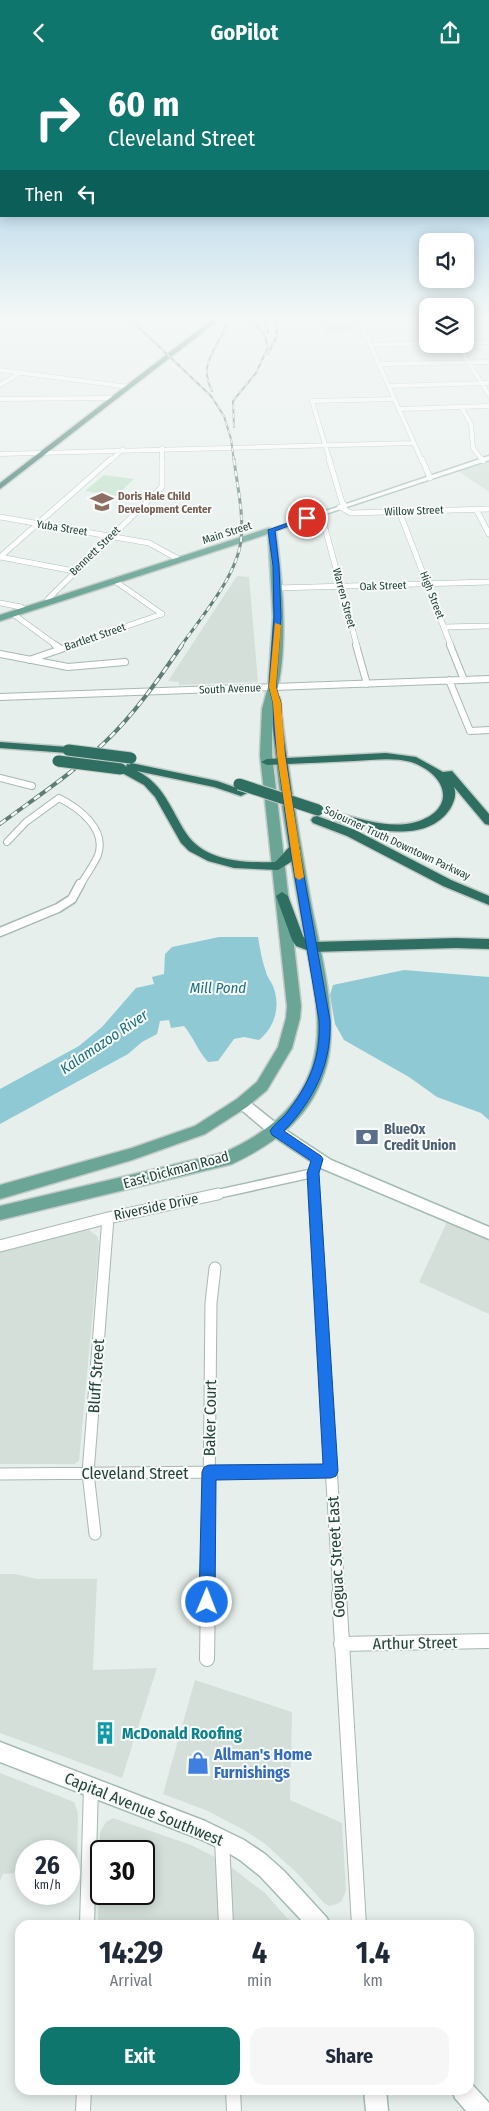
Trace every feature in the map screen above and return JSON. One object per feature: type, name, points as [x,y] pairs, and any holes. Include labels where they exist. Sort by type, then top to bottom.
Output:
[{"type":"highway","points":[[0,487],[95,412]]},
{"type":"highway","points":[[0,745],[62,756],[126,764],[156,789],[183,838],[192,848],[220,861],[264,867],[278,866],[287,859],[295,848]]},
{"type":"highway","points":[[281,758],[378,752],[418,756],[430,761],[449,774],[489,821]]},
{"type":"highway","points":[[0,753],[46,757],[62,756]]},
{"type":"highway","points":[[266,758],[386,756],[404,758],[420,761],[434,769],[446,779],[451,791],[450,802],[446,809],[432,820],[419,825],[404,828],[383,828],[341,818]]},
{"type":"highway","name":"Sojourner Truth Downtown Parkway","points":[[126,764],[216,785],[240,788],[317,815],[446,883],[489,901]]},
{"type":"highway","name":"Sojourner Truth Downtown Parkway","points":[[317,815],[341,818],[466,882],[489,891]]},
{"type":"highway","points":[[282,896],[297,937],[301,943],[312,947],[456,943],[489,944]]},
{"type":"main road","name":"Main Street","points":[[0,618],[272,530]]},
{"type":"main road","name":"East Dickman Road","points":[[0,1192],[170,1142],[200,1130],[242,1103],[262,1086],[280,1059],[293,1018],[294,1006],[266,758],[267,709],[276,655],[277,588],[272,530]]},
{"type":"main road","name":"East Dickman Road","points":[[0,1213],[226,1159],[276,1131],[289,1118],[315,1081],[323,1057],[326,1037],[325,1020],[295,848],[281,758],[277,703],[272,687]]},
{"type":"street","points":[[315,412],[343,506]]},
{"type":"street","points":[[400,412],[430,478]]},
{"type":"street","points":[[465,412],[470,424],[473,448],[486,459]]},
{"type":"street","points":[[0,454],[123,449],[413,443]]},
{"type":"street","points":[[0,557],[123,449]]},
{"type":"street","name":"Bennett Street","points":[[50,602],[48,599],[74,571],[162,487],[162,449]]},
{"type":"street","name":"Main Street","points":[[272,530],[486,459]]},
{"type":"street","name":"Willow Street","points":[[343,506],[346,512],[351,513],[489,509]]},
{"type":"street","points":[[476,509],[489,534]]},
{"type":"street","name":"High Street","points":[[399,511],[464,680]]},
{"type":"street","name":"Warren Street","points":[[324,513],[322,517],[367,684]]},
{"type":"street","name":"Yuba Street","points":[[0,517],[154,545],[180,560]]},
{"type":"street","points":[[0,557],[74,571]]},
{"type":"street","name":"Bartlett Street","points":[[29,660],[162,614],[115,581]]},
{"type":"street","name":"Oak Street","points":[[277,588],[489,583]]},
{"type":"street","points":[[0,603],[21,607],[25,610]]},
{"type":"street","points":[[13,614],[61,649]]},
{"type":"street","points":[[444,627],[489,625]]},
{"type":"street","points":[[0,654],[68,667],[125,663]]},
{"type":"street","name":"South Avenue","points":[[0,697],[489,679]]},
{"type":"street","points":[[449,680],[470,731],[489,730]]},
{"type":"street","points":[[0,778],[32,786]]},
{"type":"street","points":[[0,932],[58,909],[72,899],[98,854],[99,836],[84,813],[75,805],[59,798],[26,822],[7,842]]},
{"type":"street","points":[[242,1103],[276,1131],[317,1159],[489,1233]]},
{"type":"street","name":"Goguac Street East","points":[[317,1159],[313,1173],[359,1920]]},
{"type":"street","name":"Riverside Drive","points":[[0,1246],[108,1218],[313,1173]]},
{"type":"street","name":"Bluff Street","points":[[96,1534],[88,1473],[108,1218]]},
{"type":"street","name":"Baker Court","points":[[207,1659],[211,1303],[214,1268]]},
{"type":"street","name":"Cleveland Street","points":[[0,1474],[331,1471]]},
{"type":"street","name":"Arthur Street","points":[[341,1644],[489,1641]]},
{"type":"street","name":"Capital Avenue Southwest","points":[[0,1752],[198,1828],[222,1840],[246,1853],[276,1876],[316,1920]]},
{"type":"street","points":[[87,1920],[91,1787]]},
{"type":"street","points":[[222,1840],[226,1920]]},
{"type":"street","points":[[83,2111],[84,2095]]},
{"type":"street","points":[[233,2095],[234,2111]]},
{"type":"street","points":[[375,2095],[377,2111]]},
{"type":"street","points":[[468,2095],[482,2111]]},
{"type":"shaded area","points":[[489,461],[489,492],[458,471]]},
{"type":"shaded area","points":[[237,576],[249,577],[258,682],[179,685],[179,682],[168,681]]},
{"type":"shaded area","points":[[447,1222],[489,1240],[489,1314],[419,1282]]},
{"type":"shaded area","points":[[89,1230],[98,1237],[99,1245],[79,1461],[74,1464],[0,1464],[0,1252]]},
{"type":"shaded area","points":[[0,1574],[15,1574],[37,1579],[97,1579],[93,1670],[157,1668],[122,1778],[0,1733]]},
{"type":"shaded area","points":[[195,1680],[292,1712],[290,1800],[342,1823],[346,1890],[342,1901],[329,1906],[264,1843],[208,1811],[163,1794]]},
{"type":"shaded area","points":[[0,1773],[74,1802],[78,1813],[78,1840],[15,1840],[15,1873],[3,1874],[0,1881]]},
{"type":"shaded area","points":[[113,1818],[191,1845],[219,1859],[221,1920],[98,1920],[98,1905],[155,1905],[155,1840],[100,1840],[100,1832],[106,1822]]},
{"type":"shaded area","points":[[227,1864],[265,1893],[289,1920],[230,1920]]},
{"type":"green space","points":[[104,475],[134,479],[116,496],[85,491]]},
{"type":"water","name":"Mill Pond","points":[[219,937],[258,937],[263,964],[273,986],[276,1001],[275,1016],[265,1035],[259,1040],[244,1037],[234,1039],[218,1061],[208,1062],[184,1026],[171,1028],[169,1020],[160,1021],[157,1034],[142,1042],[128,1054],[0,1124],[0,1089],[79,1046],[102,1027],[136,988],[154,984],[152,977],[164,974],[165,954],[172,947]]},
{"type":"water","points":[[404,970],[489,977],[489,1120],[481,1113],[437,1097],[409,1077],[344,1040],[335,1024],[330,995],[333,985]]},
{"type":"railway","points":[[222,412],[231,439],[234,461]]},
{"type":"railway","points":[[233,412],[234,427]]},
{"type":"railway","points":[[181,646],[226,581],[238,554],[242,520],[234,459]]},
{"type":"railway","points":[[0,824],[66,776],[103,744],[155,684],[182,645]]},
{"type":"slow traffic","points":[[277,625],[272,687],[277,703],[281,755],[299,877]]},
{"type":"place","name":"Doris Hale Child Development Center","points":[[102,502]]},
{"type":"place","name":"BlueOx Credit Union","points":[[367,1137]]},
{"type":"place","name":"McDonald Roofing","points":[[105,1733]]},
{"type":"place","name":"Allman's Home Furnishings","points":[[198,1763]]},
{"type":"route","points":[[207,1602],[209,1472],[331,1471],[313,1173],[317,1159],[276,1131],[289,1118],[315,1081],[323,1057],[326,1037],[325,1020],[295,848],[278,731],[277,703],[272,687],[278,617],[276,566],[272,530],[307,518]]},
{"type":"water label","name":"Kalamazoo River","points":[[104,1042]]}]
